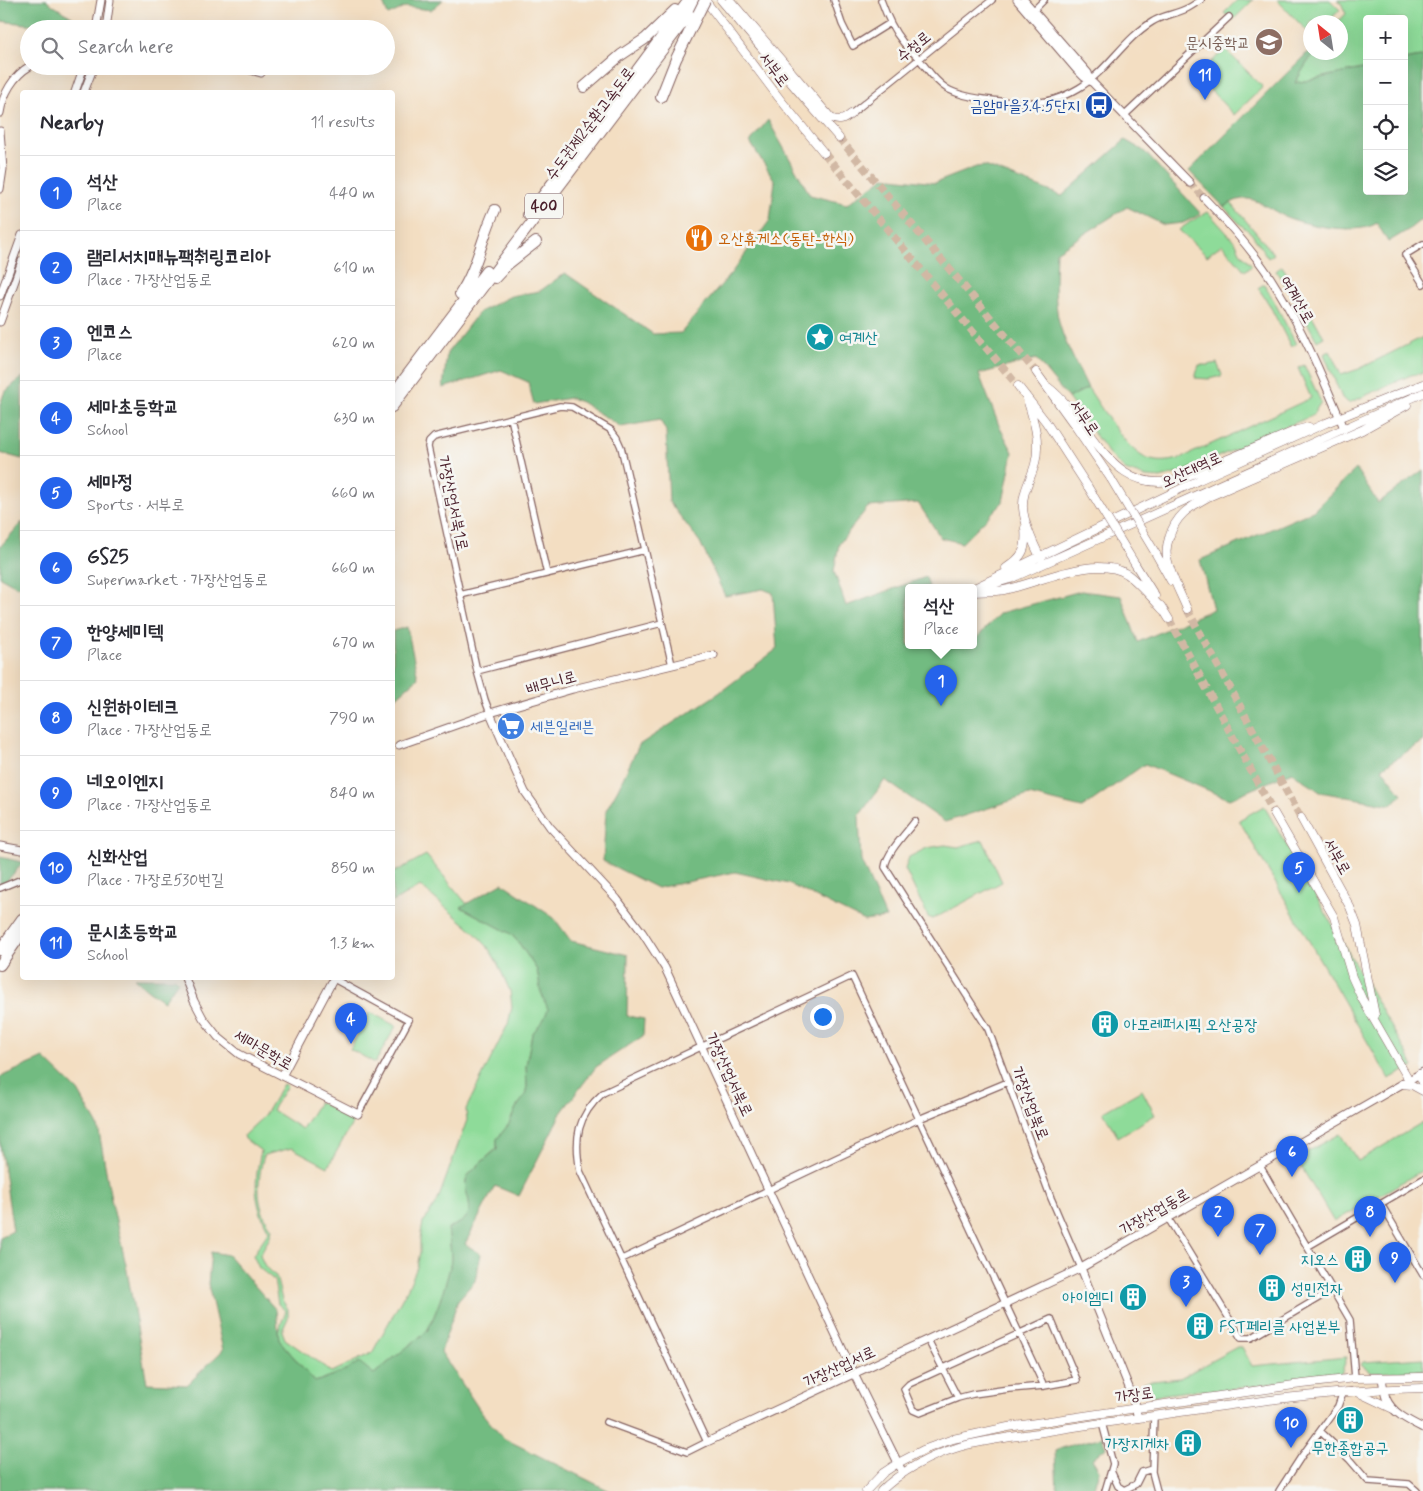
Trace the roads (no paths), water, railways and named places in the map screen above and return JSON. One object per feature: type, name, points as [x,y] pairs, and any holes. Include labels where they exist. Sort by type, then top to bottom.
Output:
[{"type":"highway","points":[[584,87],[614,60],[645,39],[672,12],[697,3]]},
{"type":"highway","points":[[662,97],[697,3]]},
{"type":"highway","name":"수도권제2순환고속도로","points":[[395,402],[409,379],[697,3]]},
{"type":"highway","points":[[409,379],[466,285],[495,210]]},
{"type":"highway","points":[[409,379],[427,366],[508,264],[536,242]]},
{"type":"highway","name":"수도권제2순환고속도로","points":[[395,392],[409,379]]},
{"type":"highway","points":[[0,950],[20,922]]},
{"type":"highway","points":[[0,965],[20,936]]},
{"type":"main road","name":"서부로","points":[[721,0],[839,138]]},
{"type":"main road","points":[[730,0],[826,114],[836,120],[841,120],[850,114]]},
{"type":"main road","name":"서부로","points":[[697,3],[824,153]]},
{"type":"main road","name":"서부로","points":[[1036,372],[1110,479],[1187,609],[1167,557],[1167,544],[1178,517],[1191,506],[1208,497],[1359,431],[1423,394]]},
{"type":"main road","name":"오산대역로","points":[[977,589],[1010,579],[1041,560],[1199,480],[1326,423],[1423,384]]},
{"type":"main road","points":[[1018,386],[1046,422],[1088,487],[1168,619]]},
{"type":"main road","points":[[1048,387],[1065,402],[1113,463],[1130,476],[1147,482],[1170,482],[1297,430],[1326,423]]},
{"type":"main road","name":"오산대역로","points":[[977,587],[986,581],[1041,560],[1423,394]]},
{"type":"main road","points":[[986,581],[1020,557],[1026,545],[1023,498],[1035,463],[1037,451],[1036,430],[1026,396]]},
{"type":"main road","points":[[1024,516],[1041,560]]},
{"type":"main road","points":[[977,590],[1002,591],[1094,566],[1110,568],[1127,574],[1162,609]]},
{"type":"main road","points":[[1274,813],[1334,917],[1352,977],[1362,1000],[1385,1038],[1406,1082],[1423,1091]]},
{"type":"main road","name":"서부로","points":[[1301,818],[1350,907],[1357,925],[1374,1012],[1385,1038]]},
{"type":"main road","points":[[1421,1073],[1423,1083]]},
{"type":"main road","name":"가장로","points":[[866,1491],[883,1473],[922,1450],[962,1437],[1008,1427],[1294,1385],[1355,1378],[1423,1377]]},
{"type":"main road","name":"가장로","points":[[881,1491],[903,1473],[925,1460],[957,1447],[982,1442],[1304,1395],[1423,1388]]},
{"type":"main road","points":[[1353,1391],[1393,1408]]},
{"type":"street","points":[[98,20],[101,0]]},
{"type":"street","points":[[107,20],[110,0]]},
{"type":"street","points":[[834,0],[842,24],[853,46],[890,22]]},
{"type":"street","points":[[881,0],[900,40],[946,89],[988,100],[1016,102],[1047,101],[1079,88],[1090,80],[1137,33],[1152,21],[1186,9],[1200,0]]},
{"type":"street","name":"수청로","points":[[850,114],[992,0]]},
{"type":"street","points":[[1017,0],[1076,69],[1090,80],[1190,183]]},
{"type":"street","points":[[1024,0],[1088,73],[1090,80]]},
{"type":"street","points":[[1033,11],[1044,0]]},
{"type":"street","points":[[1125,115],[1229,17]]},
{"type":"street","points":[[0,113],[4,98],[12,81],[20,73]]},
{"type":"street","points":[[76,90],[81,75]]},
{"type":"street","points":[[85,90],[91,75]]},
{"type":"street","points":[[0,132],[3,170],[0,189]]},
{"type":"street","name":"여계산로","points":[[1204,198],[1237,232],[1277,288],[1305,340],[1344,428]]},
{"type":"street","points":[[0,296],[20,241]]},
{"type":"street","points":[[1422,280],[1405,256],[1423,244]]},
{"type":"street","points":[[0,322],[20,267]]},
{"type":"street","name":"가장산업서북1로","points":[[490,713],[477,671],[428,447],[429,442],[434,437],[560,406],[572,407],[611,430],[621,446],[672,665]]},
{"type":"street","points":[[511,418],[547,574]]},
{"type":"street","points":[[460,595],[645,550]]},
{"type":"street","points":[[477,671],[662,623]]},
{"type":"street","name":"배무니로","points":[[399,745],[490,713],[573,689],[714,655]]},
{"type":"street","name":"가장산업서북로","points":[[490,713],[525,792],[550,827],[617,899],[642,932],[665,968],[854,1374],[903,1473]]},
{"type":"street","name":"가장산업북로","points":[[915,821],[886,861],[885,867],[988,1030],[1051,1198],[1132,1395],[1138,1418]]},
{"type":"street","points":[[0,846],[20,850]]},
{"type":"street","points":[[0,888],[20,880]]},
{"type":"street","points":[[707,1442],[580,1171],[577,1135],[581,1122],[595,1100],[603,1093],[852,976],[1044,1386]]},
{"type":"street","name":"세마문학로","points":[[186,980],[203,1018],[218,1037],[239,1054],[358,1114]]},
{"type":"street","points":[[282,1076],[333,980]]},
{"type":"street","points":[[338,980],[409,1020],[358,1114]]},
{"type":"street","name":"가장산업동로","points":[[1081,1268],[1421,1073]]},
{"type":"street","points":[[622,1259],[919,1119],[1008,1082]]},
{"type":"street","points":[[1260,1166],[1350,1320],[1355,1378]]},
{"type":"street","points":[[1307,1247],[1423,1179]]},
{"type":"street","points":[[1381,1204],[1423,1275]]},
{"type":"street","points":[[1168,1218],[1240,1338],[1251,1338],[1332,1290]]},
{"type":"street","name":"가장산업서로","points":[[606,1422],[687,1452],[1081,1268]]},
{"type":"street","points":[[1051,1318],[1077,1380],[1044,1386],[972,1394],[920,1413],[913,1410],[904,1389],[909,1384],[1019,1333],[1051,1318]]},
{"type":"street","points":[[928,1340],[958,1398]]},
{"type":"street","points":[[1382,1378],[1386,1398],[1393,1408],[1401,1416],[1423,1428]]},
{"type":"street","points":[[1279,1491],[1338,1406],[1343,1392]]},
{"type":"street","points":[[1154,1416],[1152,1469],[1157,1491]]},
{"type":"street","points":[[1102,1423],[1113,1464],[1105,1491]]},
{"type":"street","points":[[1320,1432],[1349,1459],[1368,1481],[1410,1484],[1417,1491]]},
{"type":"street","points":[[1111,1471],[1118,1486],[1124,1490],[1136,1484],[1142,1472],[1152,1469]]},
{"type":"tunnel","points":[[839,138],[1036,372]]},
{"type":"tunnel","points":[[824,153],[1018,386]]},
{"type":"tunnel","points":[[1190,183],[1204,198]]},
{"type":"tunnel","points":[[1187,609],[1301,818]]},
{"type":"tunnel","points":[[1169,619],[1274,813]]},
{"type":"place","name":"문시중학교","points":[[1269,42]]},
{"type":"place","name":"문시초등학교","points":[[1205,100]]},
{"type":"place","name":"금암마을3.4.5단지","points":[[1099,105]]},
{"type":"place","name":"오산휴게소(동탄-한식)","points":[[699,238]]},
{"type":"place","name":"여계산","points":[[820,337]]},
{"type":"place","name":"석산","points":[[941,706]]},
{"type":"place","name":"세븐일레븐","points":[[511,726]]},
{"type":"place","name":"세마정","points":[[1299,893]]},
{"type":"place","name":"아모레퍼시픽 오산공장","points":[[1105,1024]]},
{"type":"place","name":"세마초등학교","points":[[351,1044]]},
{"type":"place","name":"GS25","points":[[1292,1177]]},
{"type":"place","name":"램리서치매뉴팩춰링코리아","points":[[1218,1237]]},
{"type":"place","name":"신원하이테크","points":[[1370,1237]]},
{"type":"place","name":"한양세미텍","points":[[1260,1255]]},
{"type":"place","name":"지오스","points":[[1358,1259]]},
{"type":"place","name":"네오이엔지","points":[[1395,1283]]},
{"type":"place","name":"성민전자","points":[[1272,1288]]},
{"type":"place","name":"아이엠디","points":[[1133,1297]]},
{"type":"place","name":"엔코스","points":[[1186,1307]]},
{"type":"place","name":"FST페리클 사업본부","points":[[1200,1326]]},
{"type":"place","name":"무한종합공구","points":[[1350,1420]]},
{"type":"place","name":"가장지게차","points":[[1188,1443]]},
{"type":"place","name":"신화산업","points":[[1291,1448]]}]
